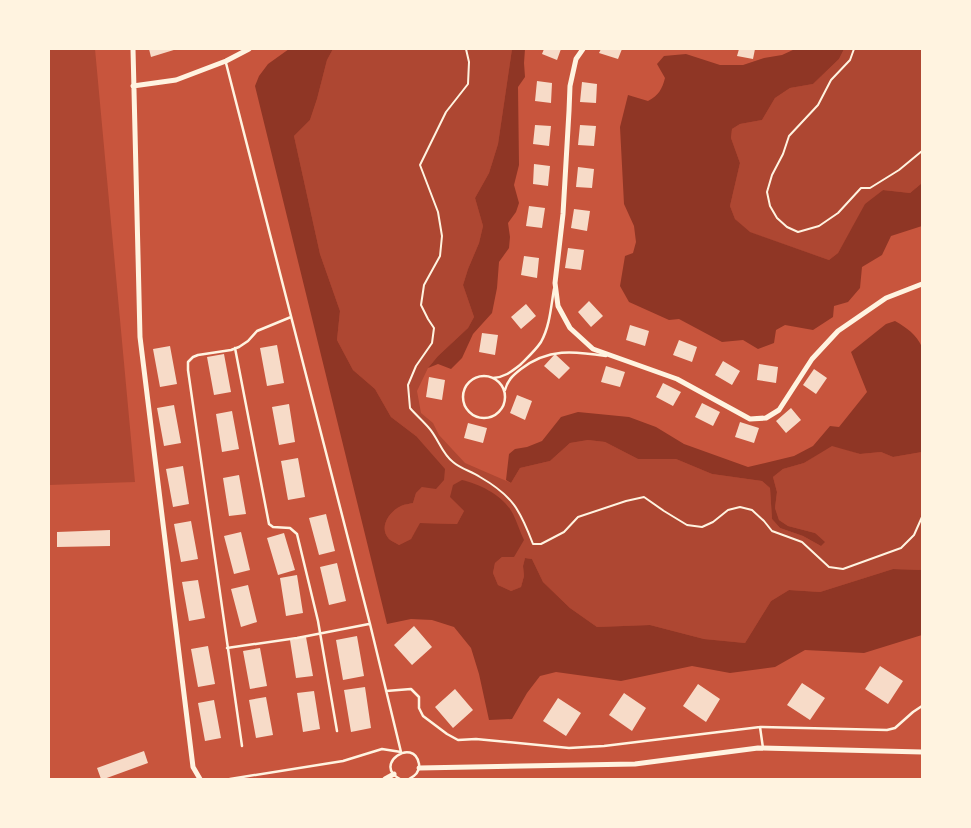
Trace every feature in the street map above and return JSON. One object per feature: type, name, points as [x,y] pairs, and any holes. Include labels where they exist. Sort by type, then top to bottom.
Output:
[{"type":"street","points":[[133,49],[140,337],[192,768],[200,779]]},
{"type":"street","points":[[133,86],[176,80],[226,61],[249,49]]},
{"type":"street","points":[[583,49],[576,60],[570,86],[562,214],[555,283],[558,306],[570,328],[593,349],[677,379],[750,419],[766,418],[779,410],[812,359],[838,331],[886,298],[914,287],[922,286]]},
{"type":"street","points":[[419,768],[635,764],[758,748],[922,752]]},
{"type":"street","points":[[385,779],[394,774]]},
{"type":"lane","points":[[226,61],[401,752]]},
{"type":"lane","points":[[493,378],[503,386],[506,399],[504,406],[500,412],[491,418],[479,419],[470,414],[464,406],[462,396],[467,384],[476,377],[502,378],[512,372],[532,353],[541,342],[547,328],[555,283]]},
{"type":"lane","points":[[242,746],[188,362],[198,355],[231,350],[248,342],[257,331],[291,316]]},
{"type":"lane","points":[[235,348],[269,524],[273,527],[290,528],[297,534],[320,634],[337,731]]},
{"type":"lane","points":[[505,392],[507,382],[516,373],[542,356],[560,352],[581,352],[617,358]]},
{"type":"lane","points":[[228,648],[297,638],[370,624]]},
{"type":"lane","points":[[386,691],[411,689],[418,697],[419,708],[423,716],[458,740],[476,739],[569,748],[604,746],[760,727],[887,730],[895,728],[922,706]]},
{"type":"lane","points":[[760,727],[763,748]]},
{"type":"lane","points":[[230,779],[343,761],[382,749],[414,755],[419,768],[415,776],[409,779]]},
{"type":"lane","points":[[400,779],[394,774],[391,766],[397,754],[401,752]]},
{"type":"path","points":[[466,49],[469,62],[468,84],[446,112],[420,165],[438,212],[442,236],[440,256],[424,284],[421,305],[434,328],[432,343],[416,366],[408,385],[410,408],[429,428],[451,461],[500,489],[511,500],[524,520],[533,544],[541,544],[564,532],[578,518],[644,498],[687,525],[702,527],[713,522],[728,510],[740,507],[752,510],[772,531],[802,542],[829,567],[844,569],[901,548],[914,536],[922,517]]},
{"type":"path","points":[[854,49],[850,60],[831,80],[818,105],[789,136],[783,154],[772,175],[768,192],[770,206],[777,218],[787,227],[798,232],[818,226],[838,213],[861,188],[870,188],[899,170],[922,152]]},
{"type":"shaded area","points":[[49,49],[95,49],[135,482],[49,485]]},
{"type":"shaded area","points":[[289,49],[333,49],[327,60],[310,120],[294,136],[320,254],[340,311],[337,340],[353,370],[375,389],[391,417],[416,436],[445,469],[444,480],[436,489],[422,487],[416,493],[413,503],[397,508],[389,515],[385,529],[389,539],[399,545],[411,539],[420,523],[457,524],[464,511],[450,497],[453,485],[462,480],[476,484],[498,496],[513,514],[524,540],[514,557],[502,557],[495,563],[493,573],[498,585],[511,591],[521,587],[525,558],[532,559],[543,582],[570,608],[597,627],[650,625],[704,639],[745,643],[771,601],[789,590],[820,592],[893,569],[922,570],[922,635],[864,653],[805,650],[775,667],[730,673],[692,666],[621,681],[556,672],[540,676],[527,693],[512,719],[489,720],[471,648],[454,627],[432,620],[411,619],[387,624],[255,86],[259,76],[268,64]]},
{"type":"shaded area","points":[[333,49],[512,49],[498,144],[489,173],[475,198],[483,226],[479,243],[463,285],[474,317],[468,328],[428,368],[417,391],[421,413],[433,423],[439,435],[465,463],[511,483],[520,468],[550,461],[570,443],[588,440],[605,442],[638,459],[676,459],[712,474],[762,481],[770,488],[772,519],[780,528],[803,536],[821,546],[815,533],[788,526],[779,520],[775,508],[777,492],[773,477],[783,469],[804,463],[832,445],[860,454],[881,452],[893,457],[922,452],[922,570],[893,569],[820,592],[789,590],[771,601],[745,643],[704,639],[650,625],[597,627],[570,608],[543,582],[532,559],[525,558],[521,587],[511,591],[498,585],[493,573],[495,563],[502,557],[514,557],[450,497],[464,511],[457,524],[421,523],[411,539],[399,545],[389,539],[386,534],[385,525],[389,515],[401,506],[413,503],[416,493],[422,487],[416,436],[391,417],[375,389],[353,370],[337,340],[340,311],[320,254],[294,136],[310,120],[327,60]]},
{"type":"shaded area","points":[[512,49],[525,49],[525,77],[518,87],[519,165],[514,185],[519,203],[516,212],[508,223],[509,248],[499,262],[497,288],[492,313],[473,334],[462,358],[451,369],[438,364],[428,368],[468,328],[474,317],[463,285],[479,243],[483,226],[475,198],[489,173],[498,144]]},
{"type":"shaded area","points":[[795,49],[844,49],[839,59],[813,84],[790,88],[775,98],[762,120],[740,124],[732,129],[731,138],[740,163],[730,206],[735,219],[750,232],[829,260],[838,253],[865,204],[883,190],[910,193],[922,183],[922,226],[891,236],[882,255],[862,267],[860,288],[848,302],[834,306],[833,317],[813,330],[785,325],[776,330],[774,343],[758,349],[743,340],[722,342],[679,319],[669,320],[629,302],[620,286],[625,256],[633,253],[636,242],[634,226],[624,204],[620,127],[628,95],[648,101],[657,94],[665,78],[657,64],[664,56],[686,54],[720,65],[743,65],[764,58],[782,55]]},
{"type":"shaded area","points":[[844,49],[922,49],[922,183],[910,193],[883,190],[866,204],[838,253],[829,260],[749,232],[735,219],[730,206],[740,163],[731,138],[732,129],[740,124],[762,120],[775,98],[790,88],[813,84],[839,59]]},
{"type":"shaded area","points":[[895,321],[911,332],[922,347],[922,452],[893,457],[881,452],[860,454],[832,446],[804,463],[783,469],[773,477],[777,492],[775,508],[779,520],[788,526],[815,533],[825,542],[821,546],[803,536],[780,528],[772,519],[770,488],[762,481],[712,474],[676,459],[638,459],[605,442],[588,440],[570,443],[550,461],[520,468],[511,483],[506,480],[509,454],[515,449],[542,441],[561,417],[578,412],[629,417],[656,427],[684,444],[748,467],[794,456],[813,446],[830,426],[839,427],[867,392],[851,352],[886,324]]},
{"type":"building","points":[[149,49],[177,49],[151,57]]},
{"type":"building","points":[[544,49],[561,49],[557,60],[542,54]]},
{"type":"building","points":[[601,49],[622,49],[618,59],[599,53]]},
{"type":"building","points":[[739,49],[755,49],[753,59],[737,56]]},
{"type":"building","points":[[537,81],[552,83],[551,103],[535,101]]},
{"type":"building","points":[[582,82],[597,84],[596,103],[580,102]]},
{"type":"building","points":[[535,125],[551,126],[549,146],[533,144]]},
{"type":"building","points":[[580,125],[596,126],[594,146],[578,145]]},
{"type":"building","points":[[534,164],[550,166],[548,186],[533,184]]},
{"type":"building","points":[[578,167],[594,169],[592,188],[576,187]]},
{"type":"building","points":[[529,206],[545,208],[542,228],[526,226]]},
{"type":"building","points":[[574,209],[590,211],[587,231],[571,228]]},
{"type":"building","points":[[568,248],[584,250],[581,270],[565,268]]},
{"type":"building","points":[[524,256],[539,258],[537,278],[521,275]]},
{"type":"building","points":[[589,301],[603,316],[591,327],[578,312]]},
{"type":"building","points":[[526,304],[536,316],[521,329],[511,317]]},
{"type":"building","points":[[630,325],[649,331],[645,346],[626,340]]},
{"type":"building","points":[[482,333],[498,335],[495,355],[479,352]]},
{"type":"building","points":[[679,340],[697,347],[692,362],[673,355]]},
{"type":"building","points":[[277,345],[284,383],[267,386],[260,348]]},
{"type":"building","points":[[170,346],[177,384],[160,387],[153,349]]},
{"type":"building","points":[[224,354],[231,392],[214,395],[207,357]]},
{"type":"building","points":[[555,354],[570,368],[559,379],[544,366]]},
{"type":"building","points":[[723,361],[740,371],[732,385],[715,375]]},
{"type":"building","points":[[759,364],[778,367],[776,383],[757,380]]},
{"type":"building","points":[[606,366],[625,372],[620,387],[601,382]]},
{"type":"building","points":[[814,369],[827,378],[816,394],[803,385]]},
{"type":"building","points":[[429,377],[445,380],[442,400],[426,397]]},
{"type":"building","points":[[663,383],[681,392],[673,406],[656,397]]},
{"type":"building","points":[[517,395],[532,401],[525,420],[510,413]]},
{"type":"building","points":[[702,403],[720,412],[713,426],[695,417]]},
{"type":"building","points":[[289,404],[295,442],[279,445],[272,407]]},
{"type":"building","points":[[174,405],[181,443],[164,446],[157,408]]},
{"type":"building","points":[[791,408],[801,420],[786,433],[776,421]]},
{"type":"building","points":[[232,411],[239,449],[222,452],[216,414]]},
{"type":"building","points":[[740,422],[759,428],[754,443],[735,437]]},
{"type":"building","points":[[468,423],[487,428],[483,443],[464,438]]},
{"type":"building","points":[[298,458],[305,497],[288,500],[281,461]]},
{"type":"building","points":[[183,466],[189,504],[173,507],[166,469]]},
{"type":"building","points":[[239,475],[246,514],[229,516],[223,478]]},
{"type":"building","points":[[326,514],[335,551],[319,555],[309,518]]},
{"type":"building","points":[[191,521],[198,559],[181,562],[174,524]]},
{"type":"building","points":[[110,530],[110,546],[57,547],[57,532]]},
{"type":"building","points":[[241,532],[250,570],[234,574],[224,536]]},
{"type":"building","points":[[284,533],[295,570],[278,575],[267,538]]},
{"type":"building","points":[[337,563],[346,601],[329,605],[320,567]]},
{"type":"building","points":[[297,575],[303,613],[286,616],[280,578]]},
{"type":"building","points":[[198,580],[205,618],[189,621],[182,582]]},
{"type":"building","points":[[248,585],[257,622],[241,627],[231,589]]},
{"type":"building","points":[[414,626],[432,647],[412,665],[394,645]]},
{"type":"building","points":[[357,636],[364,676],[343,680],[336,640]]},
{"type":"building","points":[[306,637],[313,676],[296,678],[290,640]]},
{"type":"building","points":[[208,646],[215,684],[198,687],[191,649]]},
{"type":"building","points":[[260,648],[267,686],[250,689],[243,651]]},
{"type":"building","points":[[880,666],[903,681],[888,704],[865,689]]},
{"type":"building","points":[[802,683],[825,698],[810,720],[787,705]]},
{"type":"building","points":[[698,684],[720,699],[706,722],[683,706]]},
{"type":"building","points":[[365,687],[371,728],[351,732],[344,690]]},
{"type":"building","points":[[455,689],[473,710],[453,728],[435,707]]},
{"type":"building","points":[[314,691],[320,729],[303,732],[297,693]]},
{"type":"building","points":[[624,693],[646,708],[632,731],[609,715]]},
{"type":"building","points":[[266,697],[273,735],[256,738],[249,700]]},
{"type":"building","points":[[558,698],[581,713],[566,736],[543,721]]},
{"type":"building","points":[[214,700],[221,738],[205,741],[198,703]]},
{"type":"building","points":[[144,751],[148,763],[101,779],[97,768]]}]
